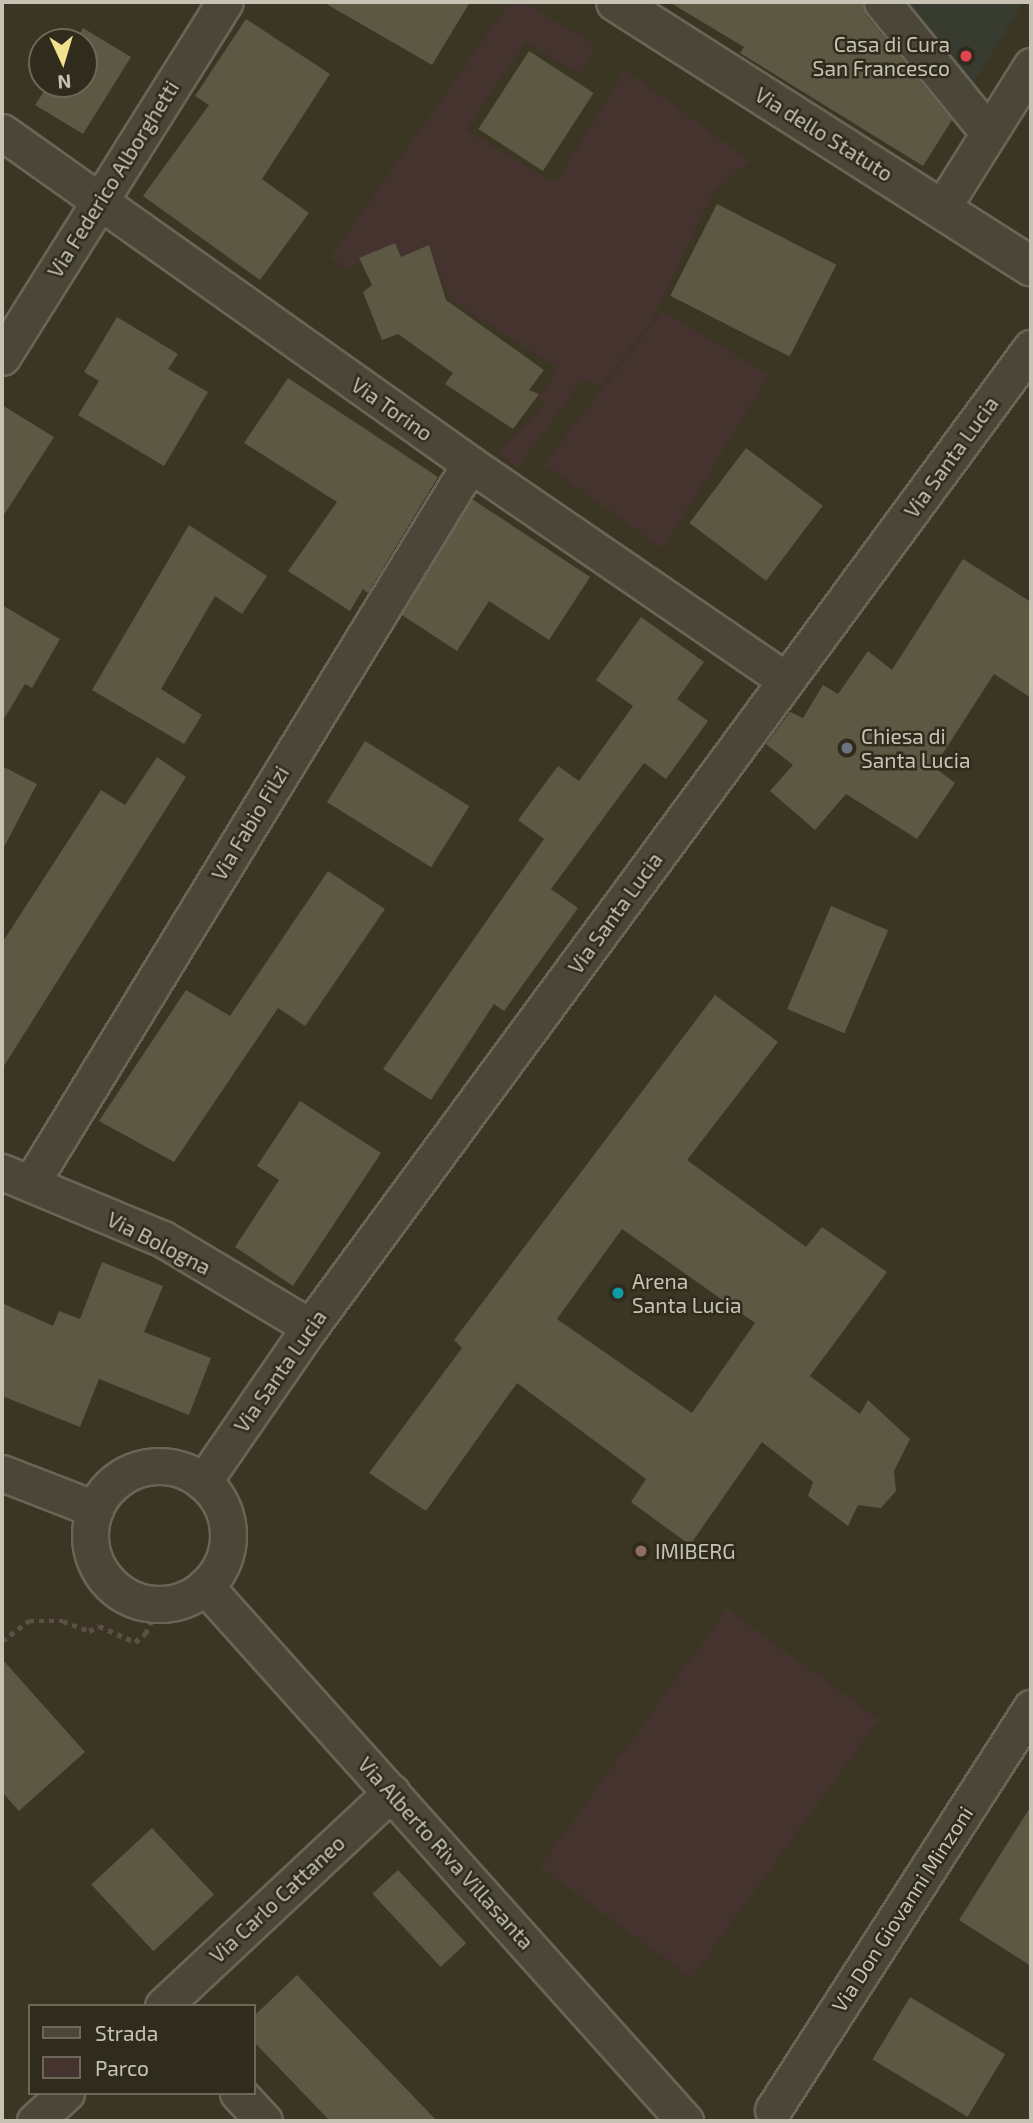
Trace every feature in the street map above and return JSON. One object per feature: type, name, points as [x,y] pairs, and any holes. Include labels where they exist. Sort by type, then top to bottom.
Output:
[{"type":"street","name":"Via Federico Alborghetti","points":[[2,357],[225,2]]},
{"type":"street","name":"Via dello Statuto","points":[[616,2],[1031,266]]},
{"type":"street","points":[[881,2],[987,131]]},
{"type":"street","points":[[942,208],[987,131],[1031,65]]},
{"type":"street","name":"Via Torino","points":[[2,132],[470,464],[786,680]]},
{"type":"street","name":"Via Santa Lucia","points":[[204,1482],[310,1327],[1031,348]]},
{"type":"street","name":"Via Fabio Filzi","points":[[16,1177],[470,464]]},
{"type":"street","name":"Via Bologna","points":[[16,1177],[163,1239],[310,1327]]},
{"type":"street","points":[[170,1467],[204,1482],[221,1503],[228,1529],[221,1564],[205,1586],[156,1613],[124,1595],[101,1572],[90,1541],[95,1509],[112,1483],[139,1468],[170,1467]]},
{"type":"street","points":[[2,1473],[95,1509]]},
{"type":"street","name":"Via Alberto Riva Villasanta","points":[[205,1586],[685,2121]]},
{"type":"street","name":"Via Don Giovanni Minzoni","points":[[774,2110],[1031,1708]]},
{"type":"street","name":"Via Carlo Cattaneo","points":[[165,2004],[392,1792]]},
{"type":"street","points":[[35,2121],[64,2095]]},
{"type":"street","points":[[240,2095],[264,2121]]},
{"type":"path","points":[[2,1641],[29,1620],[62,1621],[89,1631],[99,1626],[135,1642],[156,1613]]},
{"type":"shaded area","name":"Casa di Cura San Francesco","points":[[895,2],[1023,2],[970,89]]},
{"type":"green space","points":[[510,2],[524,2],[596,46],[579,75],[526,42],[466,130],[556,183],[625,70],[750,161],[712,194],[653,319],[601,387],[582,380],[517,469],[499,451],[545,404],[539,397],[559,369],[451,300],[429,248],[403,259],[393,246],[348,268],[330,258]]},
{"type":"green space","points":[[663,311],[769,375],[663,549],[544,464]]},
{"type":"green space","points":[[727,1609],[879,1720],[692,1978],[539,1867]]},
{"type":"building","points":[[323,2],[470,2],[432,65]]},
{"type":"building","points":[[669,2],[862,2],[866,15],[952,120],[923,166],[740,53],[744,47]]},
{"type":"building","points":[[246,19],[330,74],[262,179],[309,213],[260,280],[143,196],[209,105],[195,96]]},
{"type":"building","points":[[98,37],[131,57],[83,134],[35,105],[40,98],[98,98]]},
{"type":"building","points":[[529,51],[594,93],[543,171],[478,129]]},
{"type":"building","points":[[717,204],[836,265],[790,357],[670,296]]},
{"type":"building","points":[[395,243],[401,257],[429,245],[446,300],[544,370],[529,390],[539,394],[513,429],[445,384],[453,373],[398,334],[382,340],[363,292],[372,285],[359,258]]},
{"type":"building","points":[[117,317],[178,354],[168,369],[208,392],[164,466],[78,415],[99,381],[84,372]]},
{"type":"building","points":[[288,378],[438,477],[368,593],[363,589],[350,611],[288,571],[337,502],[244,443]]},
{"type":"building","points":[[2,405],[54,437],[2,518]]},
{"type":"building","points":[[746,448],[823,506],[766,581],[689,523]]},
{"type":"building","points":[[472,499],[590,577],[549,640],[489,601],[457,651],[402,615]]},
{"type":"building","points":[[189,525],[267,576],[242,614],[215,596],[161,689],[202,715],[184,744],[92,690]]},
{"type":"building","points":[[963,559],[1031,602],[1031,698],[994,674],[934,767],[955,783],[917,839],[846,794],[815,830],[770,791],[793,765],[766,744],[790,712],[803,718],[823,685],[838,694],[868,651],[892,670]]},
{"type":"building","points":[[2,605],[60,639],[32,688],[25,684],[2,722]]},
{"type":"building","points":[[641,617],[704,662],[677,699],[708,721],[666,779],[644,763],[551,889],[578,908],[504,1011],[494,1004],[431,1100],[383,1069],[544,839],[518,820],[558,766],[579,781],[633,706],[596,680]]},
{"type":"building","points":[[365,741],[469,806],[431,867],[327,802]]},
{"type":"building","points":[[157,757],[186,777],[2,1069],[2,943],[101,790],[125,805]]},
{"type":"building","points":[[2,766],[37,784],[2,851]]},
{"type":"building","points":[[328,871],[385,909],[305,1026],[278,1008],[174,1162],[99,1121],[186,990],[230,1016]]},
{"type":"building","points":[[831,906],[888,930],[844,1033],[787,1009]]},
{"type":"building","name":"IMIBERG","points":[[715,995],[778,1042],[687,1160],[806,1247],[822,1227],[887,1272],[810,1376],[860,1414],[868,1400],[910,1439],[894,1471],[896,1491],[881,1508],[858,1505],[848,1526],[808,1496],[813,1482],[762,1442],[690,1545],[631,1502],[646,1479],[517,1383],[426,1511],[369,1473],[462,1348],[454,1340]],"holes":[[[622,1229],[755,1323],[692,1413],[557,1319]]]},
{"type":"building","points":[[300,1101],[381,1153],[293,1286],[235,1247],[279,1180],[257,1166]]},
{"type":"building","points":[[102,1262],[163,1286],[144,1332],[211,1358],[189,1415],[99,1379],[80,1427],[2,1396],[2,1303],[53,1326],[59,1311],[80,1319]]},
{"type":"building","points":[[2,1659],[85,1752],[19,1811],[2,1792]]},
{"type":"building","points":[[1031,1806],[1031,1966],[959,1920]]},
{"type":"building","points":[[152,1828],[214,1895],[153,1951],[91,1885]]},
{"type":"building","points":[[398,1870],[466,1943],[441,1967],[372,1894]]},
{"type":"building","points":[[297,1975],[437,2121],[330,2121],[256,2044],[256,2014]]},
{"type":"building","points":[[910,1997],[1005,2054],[968,2117],[872,2060]]},
{"type":"place","name":"Casa di Cura San Francesco","points":[[966,56]]},
{"type":"place","name":"Chiesa di Santa Lucia","points":[[847,748]]},
{"type":"place","name":"Arena Santa Lucia","points":[[618,1293]]},
{"type":"place","name":"IMIBERG","points":[[641,1551]]}]
